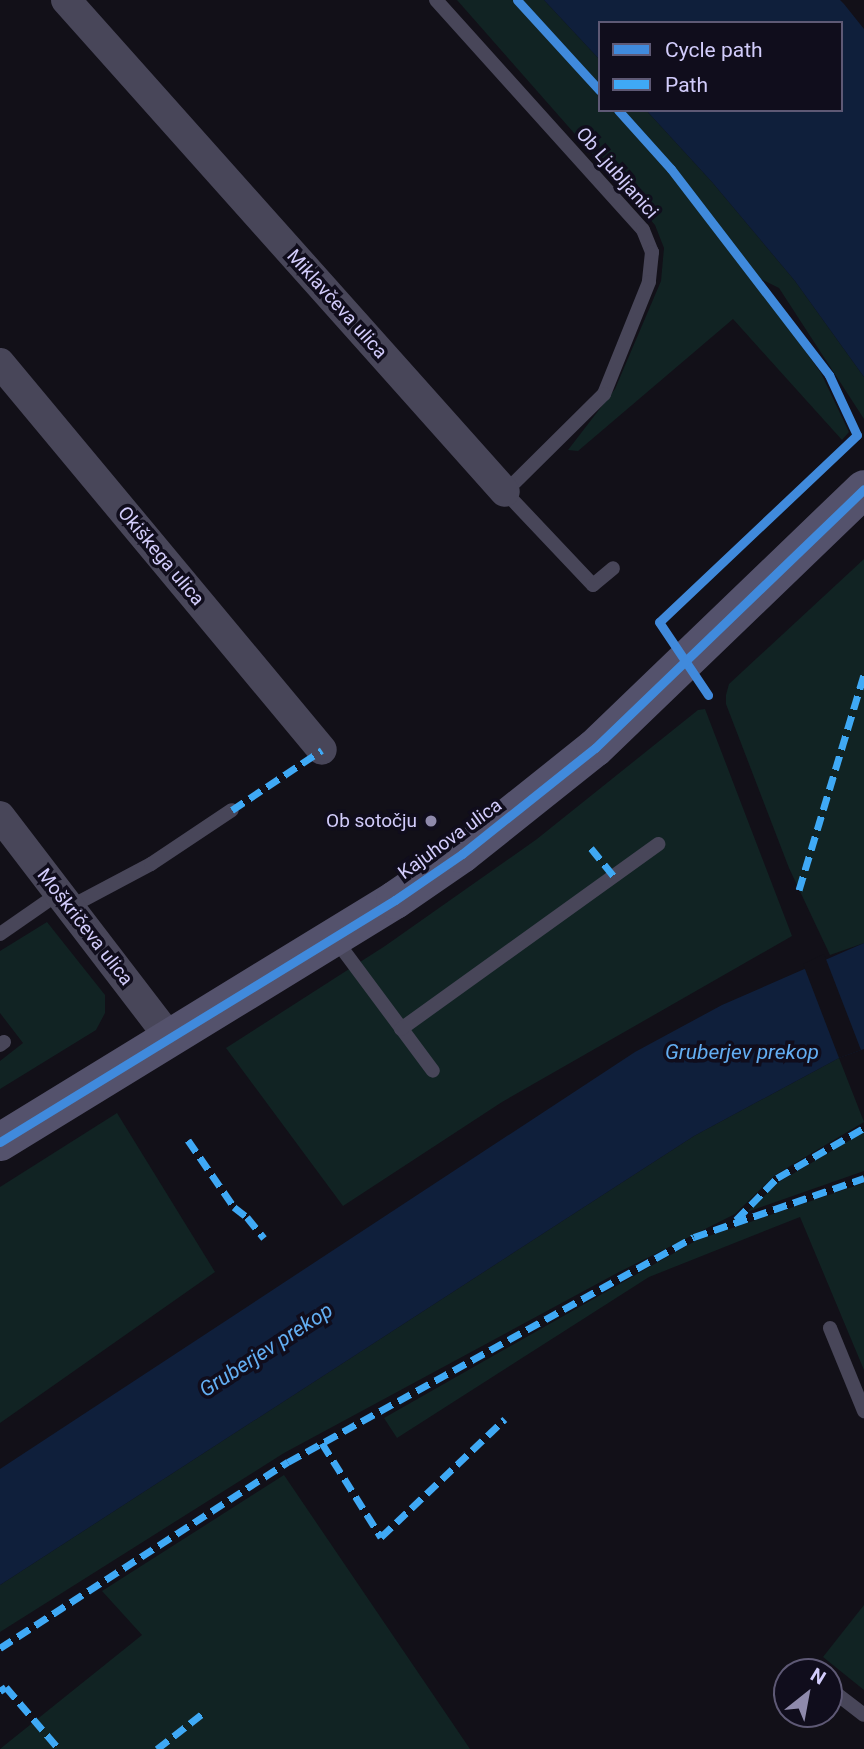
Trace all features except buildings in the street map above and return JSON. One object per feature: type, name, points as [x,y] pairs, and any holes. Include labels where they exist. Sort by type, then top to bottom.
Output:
[{"type":"main road","name":"Kajuhova ulica","points":[[0,1142],[334,938],[462,854],[595,748],[864,489]]},
{"type":"street","name":"Miklavčeva ulica","points":[[66,0],[505,492]]},
{"type":"street","name":"Okiškega ulica","points":[[0,363],[322,750]]},
{"type":"street","name":"Moškričeva ulica","points":[[0,816],[170,1038]]},
{"type":"lane","name":"Ob Ljubljanici","points":[[436,0],[643,230],[652,252],[649,282],[604,394],[505,492]]},
{"type":"lane","name":"Miklavčeva ulica","points":[[505,492],[593,585],[613,568]]},
{"type":"lane","points":[[0,934],[64,900],[151,864],[232,810]]},
{"type":"lane","points":[[401,1029],[658,844]]},
{"type":"lane","points":[[334,938],[433,1071]]},
{"type":"lane","points":[[830,1328],[864,1411]]},
{"type":"lane","points":[[843,1699],[864,1715]]},
{"type":"shaded area","points":[[457,0],[544,0],[598,58],[598,112],[648,112],[712,182],[795,281],[864,377],[864,419],[779,288],[749,273],[821,373],[849,432],[842,440],[733,319],[578,451],[568,450],[615,389],[661,281],[664,248],[655,225]]},
{"type":"shaded area","points":[[864,559],[864,943],[830,955],[789,868],[726,704],[726,695],[729,684]]},
{"type":"shaded area","points":[[705,709],[792,936],[502,1102],[343,1206],[226,1048],[385,946],[537,839],[698,710]]},
{"type":"shaded area","points":[[47,922],[105,995],[105,1013],[96,1030],[0,1089],[0,1061],[23,1043],[0,1013],[0,951]]},
{"type":"shaded area","points":[[839,1058],[864,1122],[775,1175],[735,1214],[619,1272],[284,1453],[0,1632],[0,1585],[694,1136]]},
{"type":"shaded area","points":[[117,1113],[215,1272],[0,1423],[0,1187]]},
{"type":"shaded area","points":[[864,1132],[864,1171],[747,1212],[779,1182]]},
{"type":"shaded area","points":[[864,1183],[864,1370],[800,1217],[649,1277],[397,1438],[384,1418],[697,1240]]},
{"type":"shaded area","points":[[284,1475],[470,1749],[0,1749],[142,1635],[102,1591]]},
{"type":"shaded area","points":[[864,1605],[864,1690],[843,1673],[843,1658],[823,1657]]},
{"type":"water","points":[[544,0],[840,0],[844,4],[864,29],[864,377],[795,281],[712,182],[648,112],[843,112],[843,21],[598,21],[598,58]]},
{"type":"water","name":"Gruberjev prekop","points":[[864,943],[864,1049],[839,1058],[694,1136],[0,1585],[0,1469],[635,1052],[722,1005]]},
{"type":"pier","points":[[824,954],[861,1050],[839,1058],[803,964]]},
{"type":"marked path","points":[[799,890],[864,675]]},
{"type":"marked path","points":[[232,810],[322,750]]},
{"type":"marked path","points":[[426,815],[431,821]]},
{"type":"marked path","points":[[591,848],[614,876]]},
{"type":"marked path","points":[[736,1220],[777,1178],[864,1128]]},
{"type":"marked path","points":[[188,1140],[234,1207],[247,1217],[264,1238]]},
{"type":"marked path","points":[[0,1648],[288,1462],[694,1237],[864,1178]]},
{"type":"marked path","points":[[322,1443],[381,1537],[505,1419]]},
{"type":"marked path","points":[[0,1691],[6,1687],[59,1749]]},
{"type":"marked path","points":[[157,1749],[202,1714]]},
{"type":"cycle path","points":[[517,0],[598,89]]},
{"type":"cycle path","points":[[620,112],[671,169],[829,375],[857,435],[659,622],[708,695]]},
{"type":"cycle path","points":[[0,1142],[395,900],[462,854],[595,748],[864,489]]},
{"type":"place","name":"Ob sotočju","points":[[431,821]]}]
